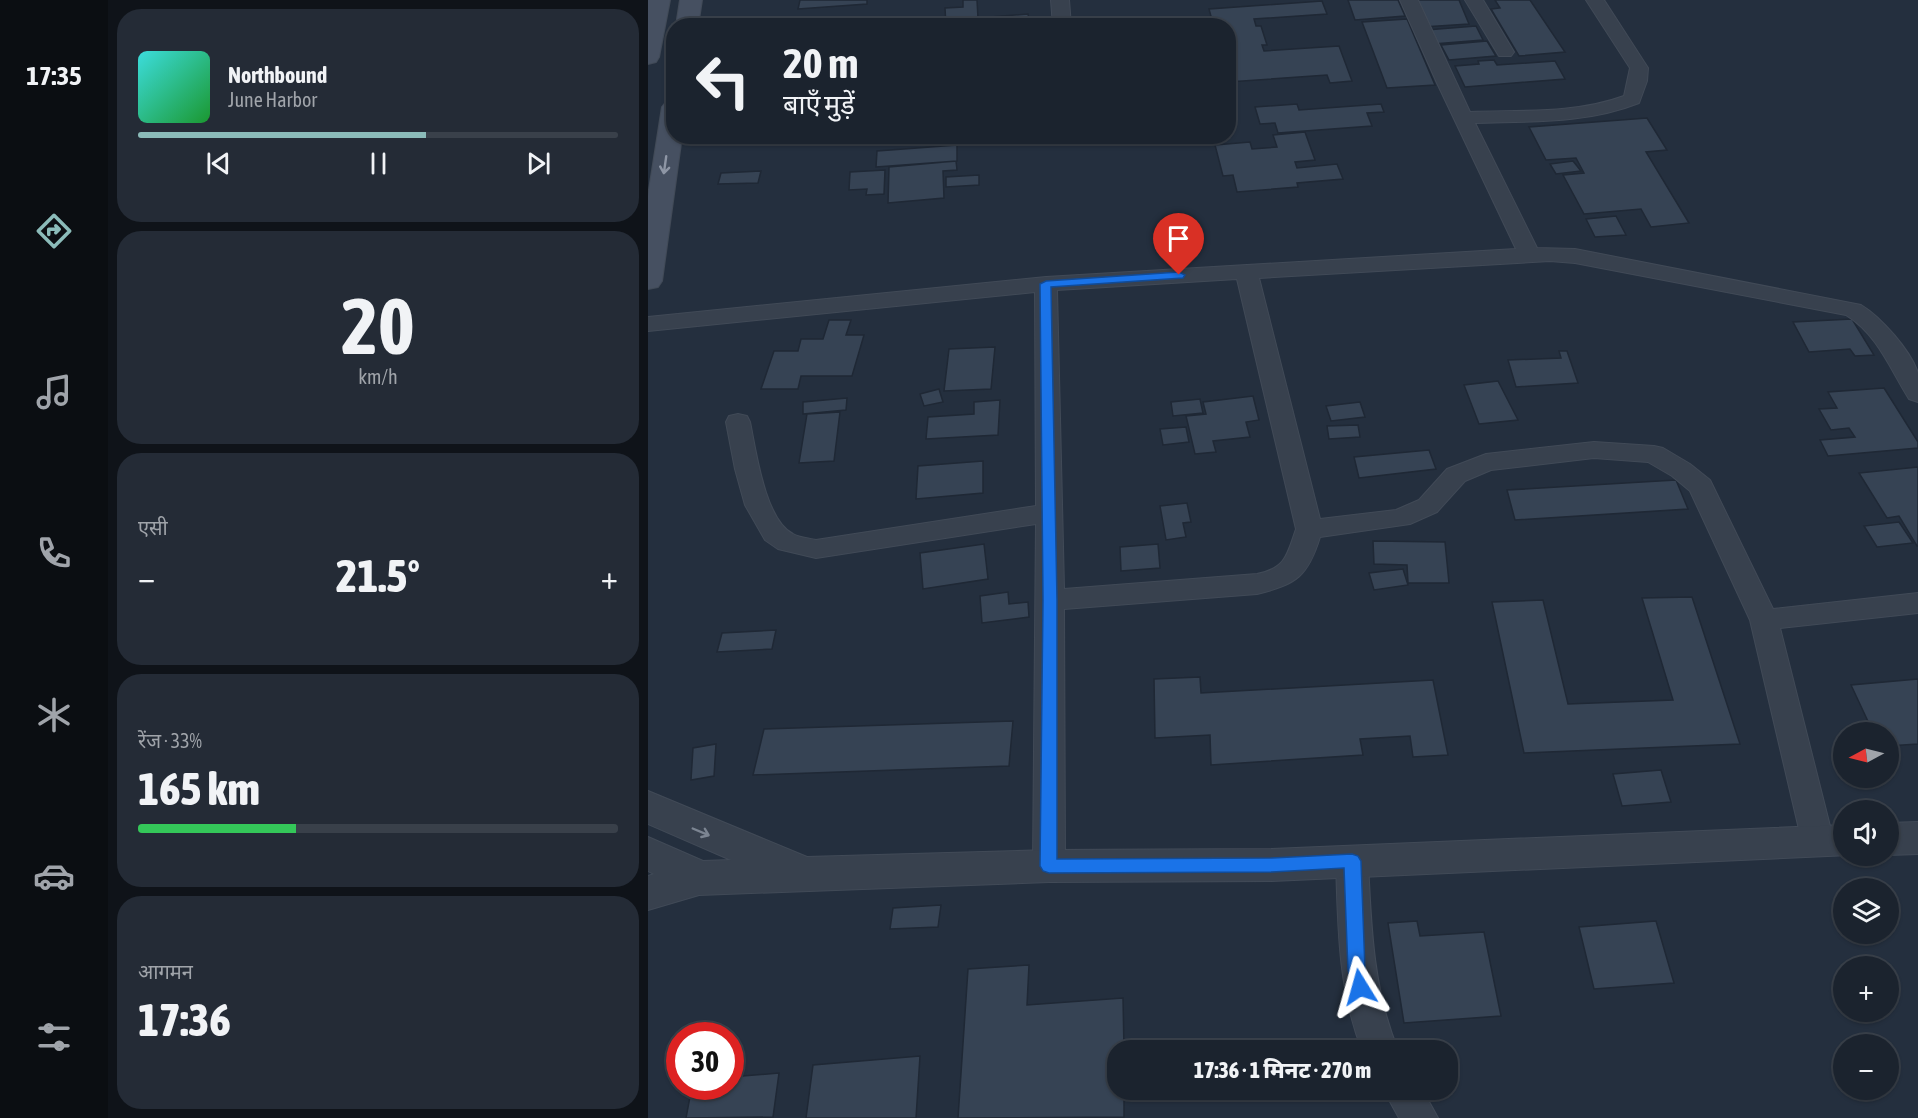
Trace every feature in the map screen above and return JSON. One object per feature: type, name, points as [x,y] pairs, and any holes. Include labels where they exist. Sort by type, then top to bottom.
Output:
[{"type":"main road","points":[[648,57],[659,0]]},
{"type":"main road","points":[[688,18],[691,0]]},
{"type":"main road","points":[[648,281],[669,144]]},
{"type":"street","points":[[1060,0],[1061,18]]},
{"type":"street","points":[[1409,0],[1529,254]]},
{"type":"street","points":[[1474,0],[1504,52]]},
{"type":"street","points":[[1463,118],[1585,112],[1620,105],[1632,99],[1639,68],[1595,0]]},
{"type":"street","points":[[648,324],[1046,284],[1529,254],[1575,256],[1853,310],[1867,317],[1878,330],[1918,394]]},
{"type":"street","points":[[1050,600],[1257,584],[1287,576],[1298,562],[1309,529],[1246,271]]},
{"type":"street","points":[[1046,284],[1047,513],[1050,600],[1049,866]]},
{"type":"street","points":[[738,422],[748,472],[764,521],[783,540],[816,549],[1047,513]]},
{"type":"street","points":[[648,893],[699,879],[806,874],[1049,866],[1272,865],[1831,842],[1764,620],[1701,486],[1681,470],[1654,454],[1594,450],[1486,462],[1456,475],[1428,506],[1401,518],[1309,529]]},
{"type":"street","points":[[1764,620],[1918,603]]},
{"type":"street","points":[[648,806],[710,836],[806,874]]},
{"type":"street","points":[[1899,839],[1918,838]]},
{"type":"street","points":[[648,853],[699,879]]},
{"type":"street","points":[[1352,861],[1356,970],[1367,1023],[1375,1040]]},
{"type":"street","points":[[1408,1100],[1420,1118]]},
{"type":"building","points":[[800,0],[867,0],[867,4],[798,9]]},
{"type":"building","points":[[963,0],[977,0],[978,18],[946,18],[945,8],[963,7]]},
{"type":"building","points":[[1348,0],[1398,0],[1405,16],[1355,20]]},
{"type":"building","points":[[1412,0],[1459,0],[1469,24],[1423,27]]},
{"type":"building","points":[[1495,0],[1530,0],[1565,52],[1519,56],[1491,9],[1500,8]]},
{"type":"building","points":[[1322,1],[1327,14],[1254,19],[1256,26],[1261,26],[1267,45],[1262,45],[1264,51],[1339,46],[1352,81],[1330,83],[1327,75],[1236,81],[1236,18],[1211,18],[1209,9]]},
{"type":"building","points":[[1028,14],[1029,18],[978,18]]},
{"type":"building","points":[[1407,19],[1435,85],[1387,88],[1362,22]]},
{"type":"building","points":[[1476,26],[1483,40],[1433,44],[1426,30]]},
{"type":"building","points":[[1487,41],[1496,56],[1449,60],[1441,45]]},
{"type":"building","points":[[1494,60],[1497,65],[1555,61],[1565,79],[1465,87],[1455,66]]},
{"type":"building","points":[[1297,104],[1299,110],[1381,104],[1384,112],[1367,113],[1372,126],[1278,133],[1275,123],[1260,124],[1255,107]]},
{"type":"building","points":[[1647,118],[1667,150],[1646,152],[1689,223],[1651,227],[1641,209],[1584,214],[1563,175],[1584,173],[1576,158],[1546,160],[1529,127]]},
{"type":"building","points":[[1305,132],[1315,160],[1295,162],[1297,168],[1337,164],[1343,179],[1297,183],[1298,187],[1237,192],[1233,175],[1223,176],[1215,145],[1250,142],[1252,149],[1277,147],[1273,135]]},
{"type":"building","points":[[957,145],[957,161],[876,167],[877,151]]},
{"type":"building","points":[[956,161],[957,170],[943,171],[944,198],[888,203],[889,167]]},
{"type":"building","points":[[1573,161],[1581,171],[1556,174],[1550,164]]},
{"type":"building","points":[[885,170],[884,194],[866,195],[867,189],[849,190],[850,172]]},
{"type":"building","points":[[761,171],[758,183],[718,184],[721,173]]},
{"type":"building","points":[[979,175],[979,185],[946,187],[946,177]]},
{"type":"building","points":[[1616,216],[1626,235],[1595,237],[1586,219]]},
{"type":"building","points":[[1852,319],[1874,355],[1855,356],[1850,349],[1809,352],[1793,322]]},
{"type":"building","points":[[829,320],[851,320],[846,335],[864,335],[852,376],[801,376],[798,389],[761,389],[774,351],[798,351],[801,339],[823,339]]},
{"type":"building","points":[[995,347],[991,389],[944,391],[949,349]]},
{"type":"building","points":[[1559,351],[1567,351],[1578,383],[1516,387],[1508,360],[1561,358]]},
{"type":"building","points":[[1498,381],[1518,420],[1479,424],[1464,385]]},
{"type":"building","points":[[1884,388],[1918,442],[1918,448],[1828,456],[1820,440],[1855,437],[1849,428],[1831,430],[1819,409],[1837,408],[1828,392]]},
{"type":"building","points":[[939,389],[943,402],[924,406],[920,394]]},
{"type":"building","points":[[1253,396],[1259,420],[1246,422],[1250,437],[1213,441],[1216,452],[1195,454],[1186,416],[1206,414],[1203,402]]},
{"type":"building","points":[[847,398],[846,410],[803,414],[803,402]]},
{"type":"building","points":[[1200,399],[1203,413],[1173,416],[1171,402]]},
{"type":"building","points":[[1000,400],[998,435],[926,439],[928,417],[974,414],[974,402]]},
{"type":"building","points":[[1360,402],[1365,417],[1331,421],[1326,406]]},
{"type":"building","points":[[840,412],[834,461],[799,463],[807,414]]},
{"type":"building","points":[[1358,425],[1360,437],[1329,439],[1327,426]]},
{"type":"building","points":[[1186,427],[1189,442],[1163,445],[1160,429]]},
{"type":"building","points":[[1429,450],[1436,469],[1359,478],[1354,457]]},
{"type":"building","points":[[983,461],[983,493],[916,499],[918,466]]},
{"type":"building","points":[[1918,467],[1917,546],[1899,516],[1887,518],[1859,473]]},
{"type":"building","points":[[1676,480],[1688,509],[1515,520],[1507,490]]},
{"type":"building","points":[[1187,503],[1191,522],[1183,523],[1186,537],[1166,540],[1160,506]]},
{"type":"building","points":[[1899,522],[1913,543],[1877,547],[1864,526]]},
{"type":"building","points":[[1373,541],[1445,542],[1449,583],[1408,583],[1407,565],[1374,564]]},
{"type":"building","points":[[984,544],[988,579],[923,589],[920,553]]},
{"type":"building","points":[[1158,544],[1160,568],[1121,571],[1120,547]]},
{"type":"building","points":[[1403,569],[1408,585],[1374,590],[1369,573]]},
{"type":"building","points":[[1008,592],[1009,604],[1028,602],[1029,617],[982,623],[980,596]]},
{"type":"building","points":[[1692,597],[1740,744],[1524,753],[1492,602],[1543,600],[1568,704],[1673,700],[1642,598]]},
{"type":"building","points":[[776,630],[772,649],[717,652],[722,633]]},
{"type":"building","points":[[1200,677],[1201,693],[1433,680],[1448,755],[1413,757],[1410,736],[1360,739],[1363,755],[1211,765],[1210,735],[1155,738],[1154,679]]},
{"type":"building","points":[[1918,679],[1918,744],[1899,745],[1899,722],[1868,722],[1851,685]]},
{"type":"building","points":[[1013,721],[1009,766],[753,775],[764,729]]},
{"type":"building","points":[[716,744],[714,776],[691,780],[693,748]]},
{"type":"building","points":[[1661,770],[1671,802],[1622,806],[1613,774]]},
{"type":"building","points":[[941,905],[938,927],[890,929],[893,908]]},
{"type":"building","points":[[1417,921],[1420,936],[1484,932],[1501,1016],[1404,1023],[1388,923]]},
{"type":"building","points":[[1656,921],[1674,983],[1594,989],[1579,927]]},
{"type":"building","points":[[1029,965],[1027,1005],[1123,998],[1124,1040],[1107,1040],[1107,1100],[1124,1100],[1124,1117],[958,1118],[968,969]]},
{"type":"building","points":[[920,1056],[916,1118],[806,1118],[813,1065]]},
{"type":"building","points":[[779,1073],[773,1117],[686,1118],[689,1100],[744,1100],[744,1076]]},
{"type":"route","points":[[1179,275],[1046,284],[1047,513],[1050,600],[1049,866],[1272,865],[1352,861],[1356,970],[1360,987]]}]
